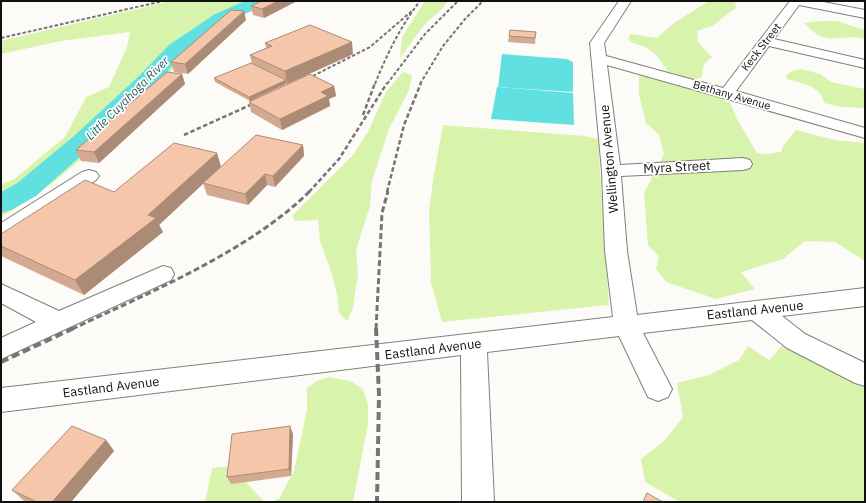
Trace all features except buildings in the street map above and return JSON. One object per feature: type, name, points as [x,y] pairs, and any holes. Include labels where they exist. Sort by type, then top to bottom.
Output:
[{"type":"street","name":"Wellington Avenue","points":[[625,1],[597,43],[611,171],[616,251],[626,325],[658,389]]},
{"type":"street","name":"Keck Street","points":[[726,94],[796,1]]},
{"type":"street","points":[[799,1],[865,14]]},
{"type":"street","points":[[766,41],[865,64]]},
{"type":"street","name":"Bethany Avenue","points":[[599,59],[865,133]]},
{"type":"street","name":"Myra Street","points":[[611,171],[743,164]]},
{"type":"street","points":[[1,233],[89,176]]},
{"type":"street","points":[[1,349],[163,274]]},
{"type":"street","points":[[1,293],[59,322]]},
{"type":"street","name":"Eastland Avenue","points":[[1,400],[865,297]]},
{"type":"street","points":[[756,310],[796,340],[865,376]]},
{"type":"street","points":[[474,344],[478,502]]},
{"type":"green space","points":[[171,1],[273,1],[231,18],[212,32],[66,172],[24,203],[1,217],[1,184],[13,180],[65,137],[86,97],[109,87],[127,47],[130,32],[61,41],[1,54],[1,41]]},
{"type":"green space","points":[[425,1],[448,1],[442,9],[425,24],[400,58],[402,37]]},
{"type":"green space","points":[[709,1],[735,1],[736,8],[712,26],[697,31],[698,42],[712,57],[704,64],[702,77],[695,80],[667,71],[655,54],[645,47],[628,39],[630,34],[657,38],[674,23]]},
{"type":"green space","points":[[837,21],[865,30],[865,39],[856,37],[827,38],[812,31],[804,23]]},
{"type":"green space","points":[[802,69],[820,74],[831,82],[865,89],[865,108],[841,107],[824,103],[822,97],[815,89],[805,84],[787,79],[786,75],[792,71]]},
{"type":"green space","points":[[639,71],[728,98],[737,119],[757,153],[766,154],[781,152],[783,146],[796,130],[835,140],[865,143],[865,261],[835,242],[805,241],[783,259],[741,272],[755,289],[716,299],[666,282],[656,269],[659,256],[648,245],[644,193],[664,154],[659,135],[646,123],[639,95]]},
{"type":"green space","points":[[403,72],[412,75],[409,90],[389,129],[372,181],[370,206],[356,250],[358,274],[353,308],[347,321],[339,313],[337,294],[332,274],[320,241],[318,220],[295,221],[292,216],[352,156],[368,132],[386,92]]},
{"type":"green space","points":[[443,125],[585,136],[598,139],[609,305],[442,322],[431,283],[429,210]]},
{"type":"green space","points":[[748,346],[769,360],[782,346],[791,347],[865,384],[865,502],[680,502],[645,482],[641,459],[664,441],[683,417],[677,383],[709,375],[739,360]]},
{"type":"green space","points":[[329,377],[350,381],[363,389],[368,405],[368,424],[353,502],[271,502],[279,499],[294,471],[307,410],[307,388],[317,381]]},
{"type":"green space","points":[[230,466],[265,502],[205,502],[212,468]]},
{"type":"water","points":[[502,54],[567,59],[573,62],[573,92],[498,87]]},
{"type":"water","points":[[497,87],[573,93],[574,125],[491,119]]},
{"type":"waterway","name":"Little Cuyahoga River","points":[[1,204],[26,190],[83,141],[147,81],[176,49],[221,18],[259,1]]},
{"type":"railway","points":[[1,38],[163,1]]},
{"type":"railway","points":[[375,84],[394,41],[420,1]]},
{"type":"railway","points":[[387,84],[425,34],[458,1]]},
{"type":"railway","points":[[420,84],[443,46],[465,19],[483,1]]},
{"type":"railway","points":[[303,81],[370,47],[413,10]]},
{"type":"railway","points":[[363,115],[375,83]]},
{"type":"railway","points":[[310,191],[339,159],[387,83]]},
{"type":"railway","points":[[387,192],[404,125],[421,83]]},
{"type":"railway","points":[[184,135],[259,101]]},
{"type":"railway","points":[[72,329],[198,269],[259,232],[286,212],[310,191]]},
{"type":"railway","points":[[376,329],[382,213],[388,191]]},
{"type":"railway","points":[[1,362],[74,328]]},
{"type":"railway","points":[[376,329],[379,395],[377,502]]}]
